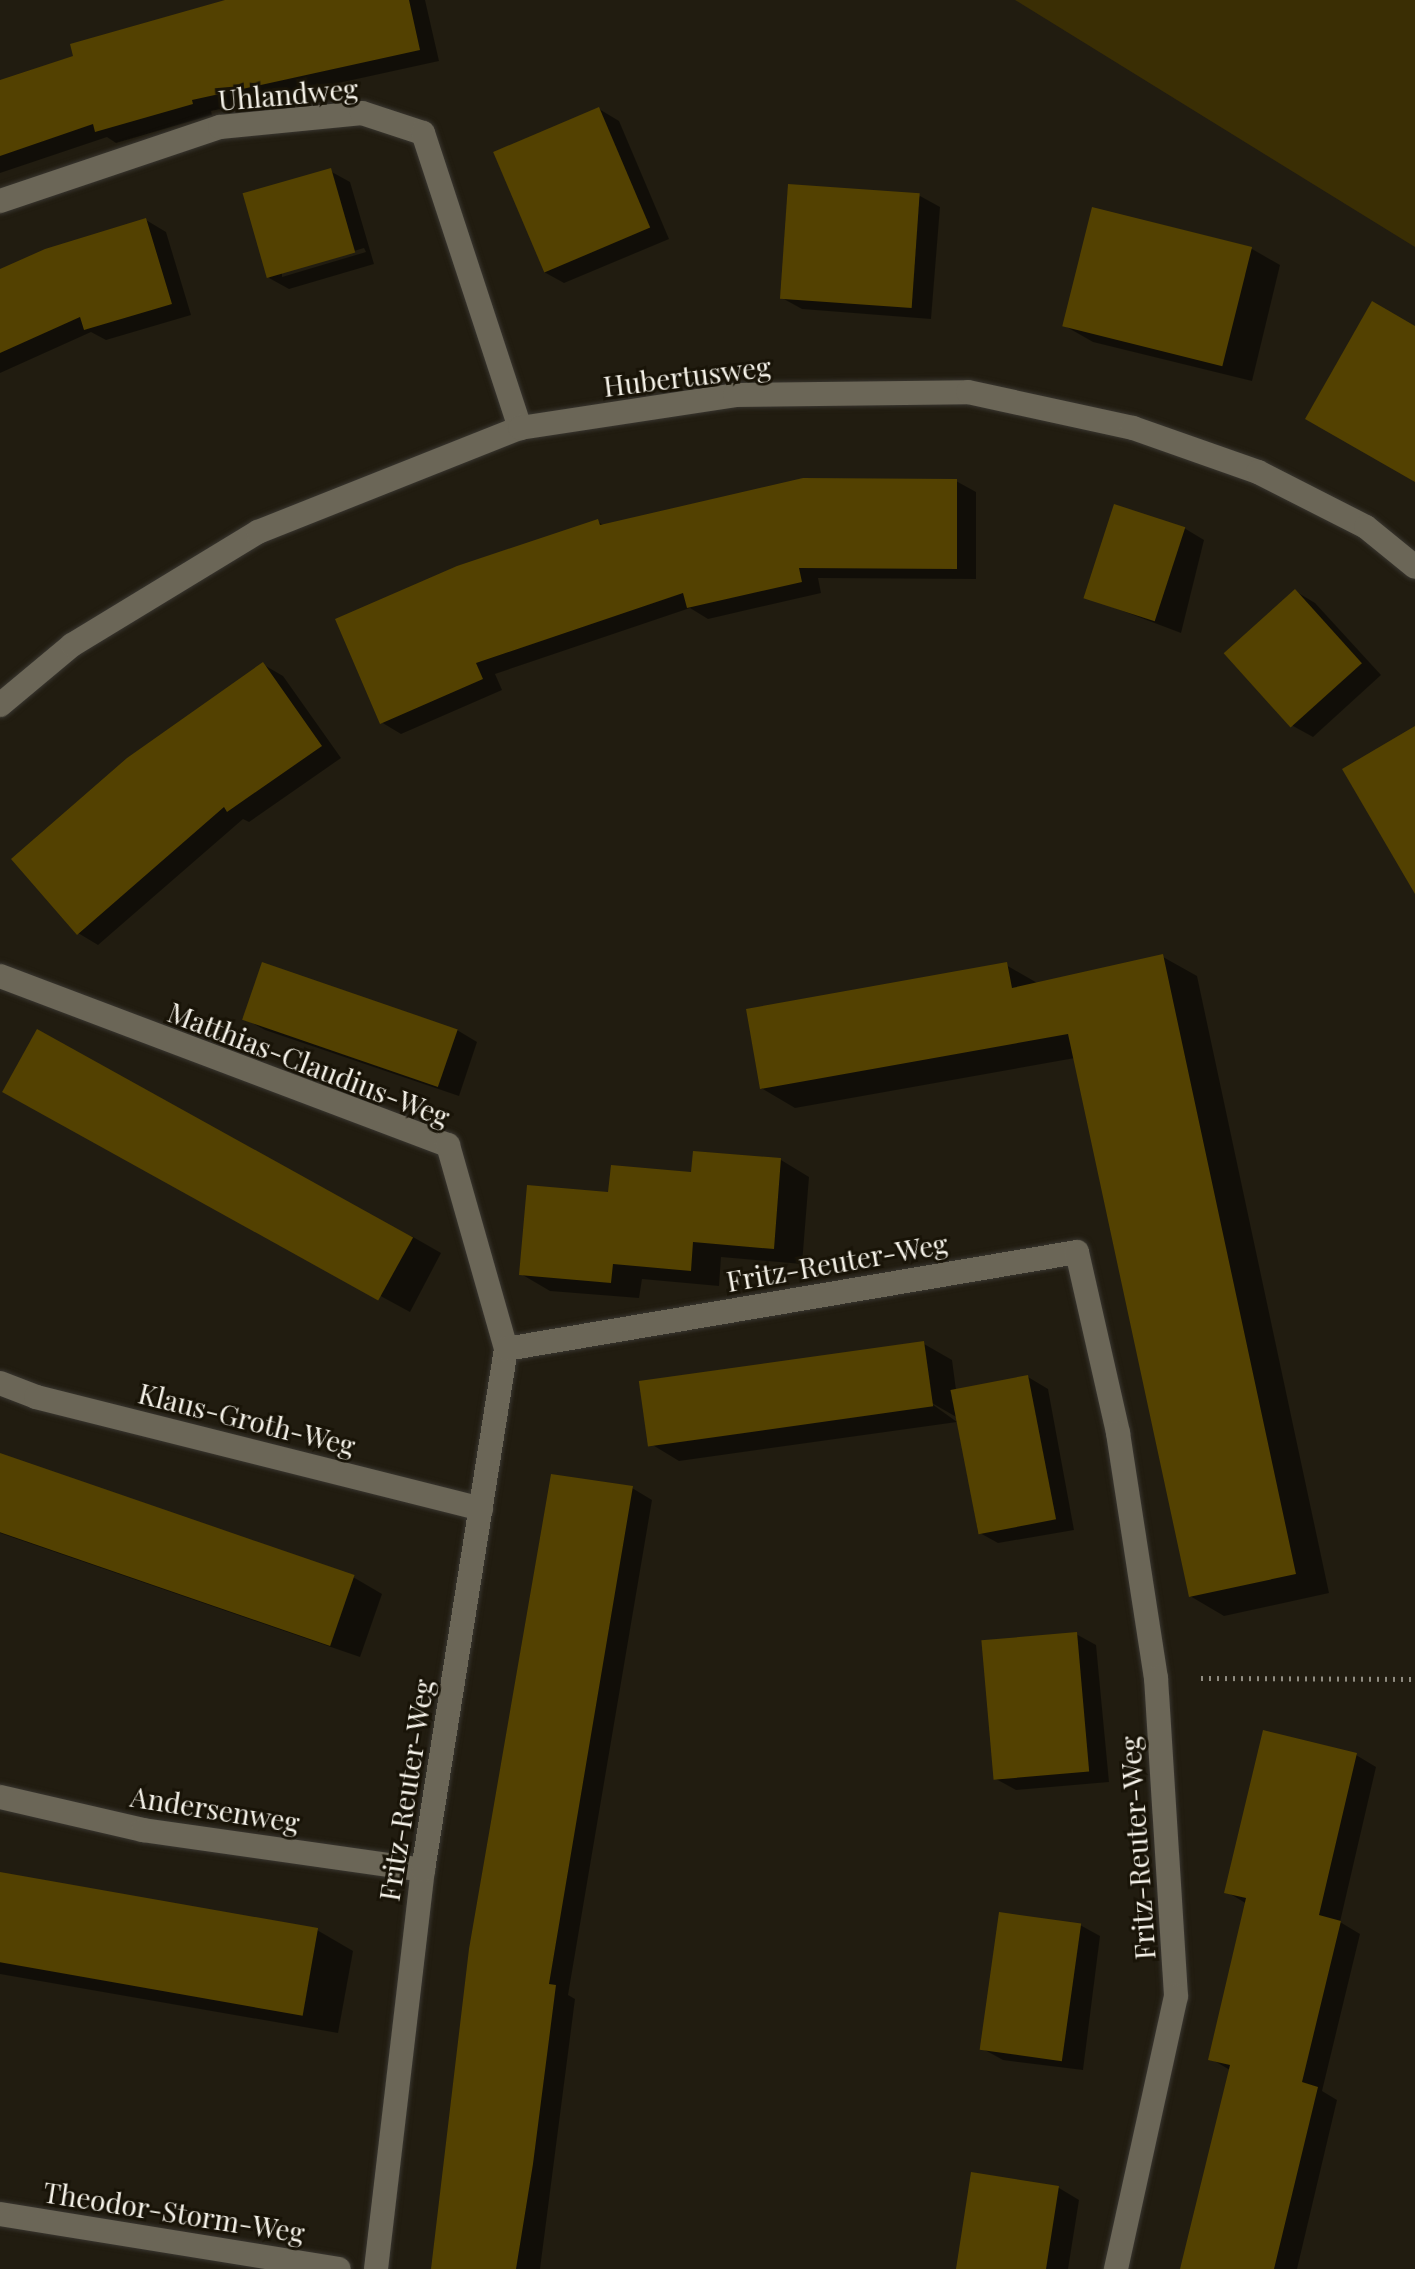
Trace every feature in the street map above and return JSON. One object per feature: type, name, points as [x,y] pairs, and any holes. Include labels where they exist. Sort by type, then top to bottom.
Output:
[{"type":"street","name":"Uhlandweg","points":[[0,201],[220,127],[362,113],[423,133],[520,428]]},
{"type":"street","name":"Hubertusweg","points":[[0,705],[72,645],[258,532],[520,428],[735,395],[968,392],[1133,428],[1258,472],[1366,527],[1415,567]]},
{"type":"street","name":"Matthias-Claudius-Weg","points":[[0,976],[448,1145],[506,1349]]},
{"type":"street","name":"Fritz-Reuter-Weg","points":[[376,2269],[423,1870],[506,1349],[1077,1252],[1118,1433],[1156,1678],[1176,1996],[1116,2269]]},
{"type":"street","name":"Klaus-Groth-Weg","points":[[0,1383],[36,1397],[481,1509]]},
{"type":"street","name":"Andersenweg","points":[[0,1797],[143,1830],[423,1870]]},
{"type":"street","name":"Theodor-Storm-Weg","points":[[0,2214],[339,2269]]},
{"type":"path","points":[[1156,1678],[1415,1679]]},
{"type":"shaded area","points":[[1015,0],[1415,0],[1415,247]]},
{"type":"building","points":[[225,0],[409,0],[420,50],[192,100],[193,104],[95,132],[93,124],[0,156],[0,80],[73,56],[70,44]]},
{"type":"building","points":[[599,107],[650,228],[544,273],[493,152]]},
{"type":"building","points":[[331,168],[355,253],[267,278],[243,193]]},
{"type":"building","points":[[788,184],[920,193],[912,308],[780,299]]},
{"type":"building","points":[[1092,207],[1252,247],[1222,366],[1062,326]]},
{"type":"building","points":[[146,218],[172,304],[84,330],[80,317],[0,353],[0,269],[45,249]]},
{"type":"building","points":[[1372,301],[1415,326],[1415,482],[1305,419]]},
{"type":"building","points":[[803,478],[957,479],[957,569],[799,568],[802,582],[687,608],[683,593],[476,663],[483,679],[380,724],[335,619],[457,566],[598,519],[600,525]]},
{"type":"building","points":[[1114,504],[1185,527],[1155,621],[1083,598]]},
{"type":"building","points":[[1295,589],[1362,663],[1291,728],[1224,653]]},
{"type":"building","points":[[263,662],[322,746],[227,812],[224,807],[77,935],[11,859],[127,758]]},
{"type":"building","points":[[1415,726],[1415,894],[1342,769]]},
{"type":"building","points":[[1163,954],[1296,1574],[1189,1597],[1068,1034],[760,1089],[746,1009],[1007,962],[1012,988]]},
{"type":"building","points":[[262,962],[458,1029],[438,1087],[242,1020]]},
{"type":"building","points":[[37,1029],[413,1237],[378,1300],[2,1092]]},
{"type":"building","points":[[693,1151],[781,1158],[774,1249],[693,1242],[691,1271],[613,1264],[611,1283],[519,1275],[527,1185],[608,1192],[611,1165],[691,1172]]},
{"type":"building","points":[[924,1341],[933,1406],[648,1446],[639,1381]]},
{"type":"building","points":[[1028,1375],[1056,1519],[979,1534],[950,1390]]},
{"type":"building","points":[[0,1453],[355,1575],[330,1646],[0,1532]]},
{"type":"building","points":[[551,1474],[633,1486],[549,1984],[556,1985],[533,2164],[516,2269],[431,2269],[469,1949]]},
{"type":"building","points":[[1077,1632],[1089,1771],[994,1780],[981,1640]]},
{"type":"building","points":[[1263,1730],[1357,1753],[1319,1915],[1341,1921],[1302,2082],[1318,2087],[1274,2269],[1180,2269],[1230,2065],[1208,2060],[1246,1898],[1224,1893]]},
{"type":"building","points":[[0,1872],[318,1928],[303,2016],[0,1962]]},
{"type":"building","points":[[999,1912],[1081,1924],[1062,2061],[980,2050]]},
{"type":"building","points":[[971,2172],[1059,2186],[1046,2269],[956,2269]]}]
